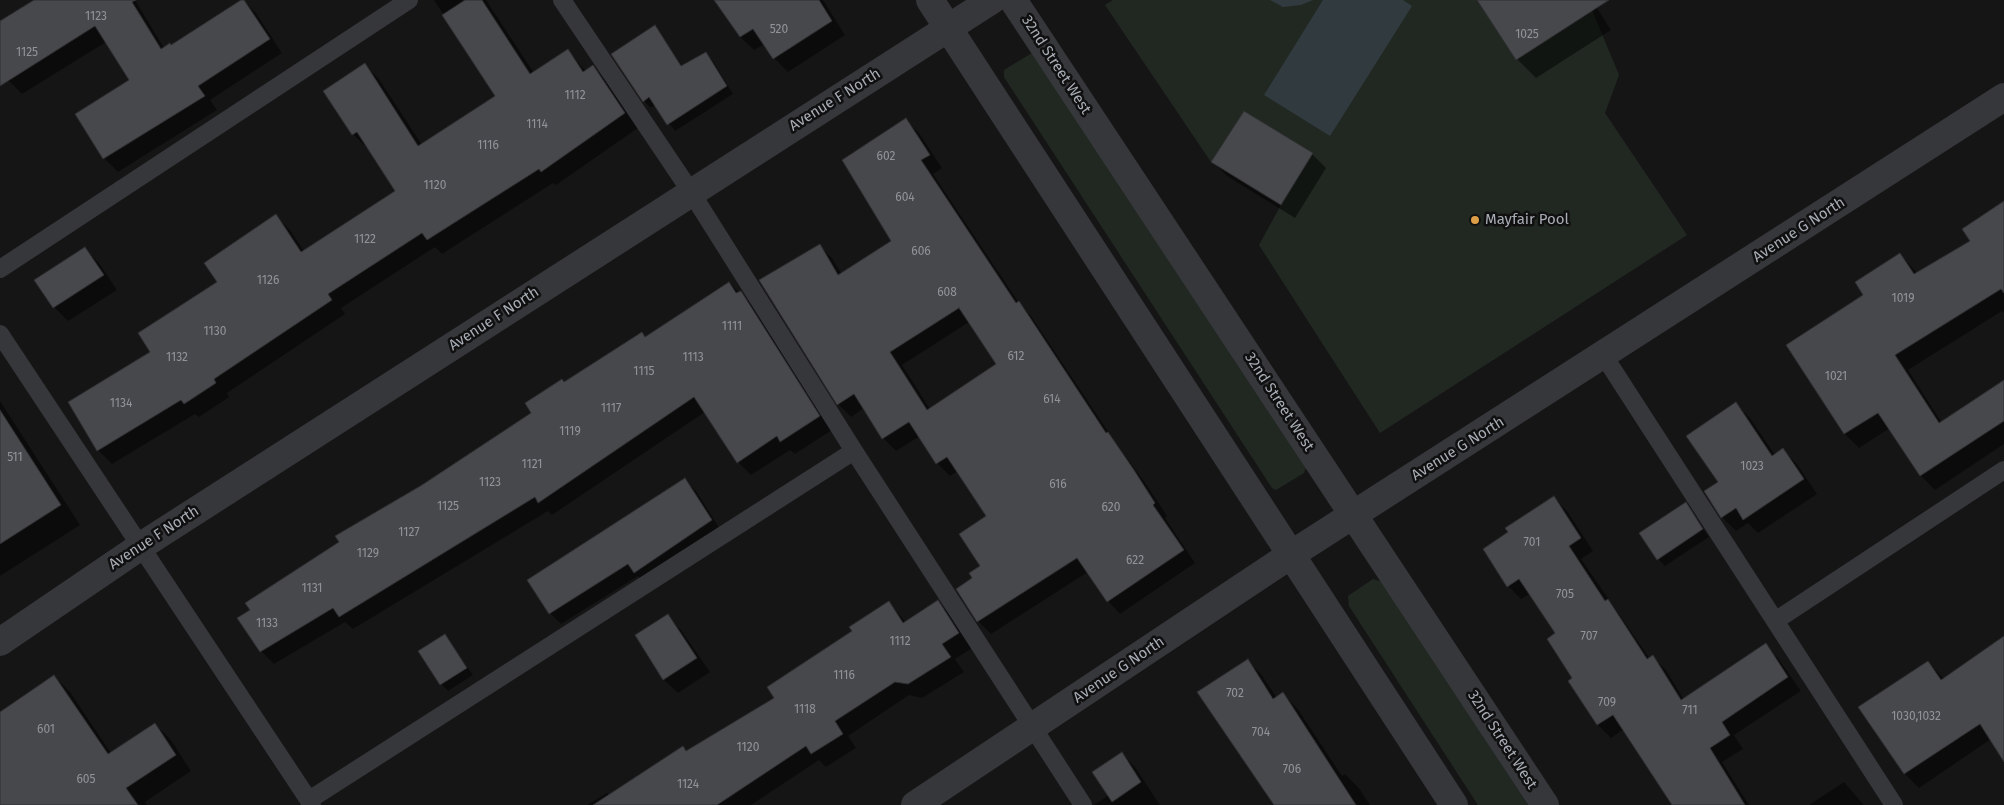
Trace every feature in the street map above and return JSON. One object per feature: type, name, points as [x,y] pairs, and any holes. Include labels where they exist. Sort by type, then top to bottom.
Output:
[{"type":"street","points":[[930,0],[1454,805]]},
{"type":"street","name":"Avenue F North","points":[[0,642],[141,546],[992,0]]},
{"type":"street","name":"32nd Street West","points":[[1013,0],[1545,805]]},
{"type":"street","name":"Avenue G North","points":[[915,805],[1292,554],[1604,356],[2004,97]]},
{"type":"lane","points":[[0,269],[409,0]]},
{"type":"lane","points":[[562,0],[691,192],[854,451],[1083,805]]},
{"type":"lane","points":[[0,334],[311,802],[854,451]]},
{"type":"lane","points":[[1604,356],[1894,805]]},
{"type":"lane","points":[[1775,621],[2004,470]]},
{"type":"shaded area","name":"Mayfair Pool","points":[[1113,0],[1586,0],[1619,75],[1605,113],[1687,235],[1380,433],[1259,245],[1281,205],[1211,162],[1105,5]]},
{"type":"shaded area","points":[[1270,0],[1313,0],[1301,5],[1283,7]]},
{"type":"shaded area","points":[[1323,0],[1403,0],[1412,6],[1330,136],[1264,95]]},
{"type":"shaded area","points":[[1032,53],[1306,467],[1304,473],[1276,490],[1272,488],[1004,77],[1004,70]]},
{"type":"shaded area","points":[[1373,579],[1383,582],[1528,805],[1478,805],[1349,606],[1348,596]]},
{"type":"building","points":[[34,0],[136,0],[132,2],[161,49],[170,43],[171,45],[241,0],[244,0],[270,39],[198,86],[205,96],[103,159],[75,114],[129,80],[95,26],[0,86],[0,21]]},
{"type":"building","points":[[465,0],[482,0],[530,74],[568,49],[583,72],[593,65],[625,113],[541,172],[539,169],[427,240],[422,233],[328,294],[332,300],[214,379],[216,383],[184,404],[181,400],[97,451],[68,402],[150,352],[138,333],[217,282],[204,263],[276,214],[301,252],[395,191],[357,132],[352,135],[323,91],[365,63],[418,146],[495,96],[442,15]]},
{"type":"building","points":[[714,0],[819,0],[832,21],[773,59],[753,29],[740,37]]},
{"type":"building","points":[[1477,0],[1609,0],[1516,60]]},
{"type":"building","points":[[655,25],[681,66],[706,52],[727,86],[667,125],[649,97],[643,102],[611,54]]},
{"type":"building","points":[[1244,111],[1313,153],[1281,205],[1211,162]]},
{"type":"building","points":[[906,118],[930,155],[921,160],[1016,303],[1019,301],[1106,433],[1108,432],[1134,470],[1155,503],[1153,505],[1184,550],[1107,602],[1077,558],[977,622],[956,589],[972,578],[969,573],[980,566],[959,534],[986,516],[947,457],[936,464],[909,422],[882,439],[854,394],[837,405],[759,280],[820,244],[838,275],[891,241],[842,160]],"holes":[[[959,308],[996,364],[927,410],[890,352]]]},
{"type":"building","points":[[2004,201],[2004,293],[2001,289],[1895,355],[1939,423],[2004,380],[2004,421],[1920,476],[1878,413],[1844,434],[1786,345],[1863,295],[1855,282],[1900,253],[1914,274],[1970,241],[1962,229]]},
{"type":"building","points":[[85,247],[104,275],[53,308],[34,280]]},
{"type":"building","points":[[729,282],[736,293],[741,291],[820,416],[780,442],[777,436],[737,463],[694,397],[538,503],[535,497],[339,617],[333,608],[260,652],[237,618],[250,610],[245,603],[339,542],[335,536],[422,485],[531,413],[525,403],[562,379],[564,382],[642,332],[645,337]]},
{"type":"building","points":[[1736,402],[1772,456],[1783,448],[1804,479],[1743,520],[1736,508],[1721,518],[1704,491],[1718,482],[1686,436]]},
{"type":"building","points":[[0,410],[61,505],[0,544]]},
{"type":"building","points":[[685,478],[712,520],[634,573],[628,564],[549,614],[527,580]]},
{"type":"building","points":[[1554,496],[1581,538],[1569,546],[1605,601],[1608,599],[1647,659],[1653,655],[1681,700],[1766,643],[1788,677],[1722,722],[1730,735],[1710,748],[1745,805],[1672,805],[1613,715],[1597,725],[1568,681],[1572,678],[1547,639],[1555,633],[1519,579],[1507,587],[1483,549],[1508,532],[1505,528]]},
{"type":"building","points":[[1686,502],[1703,529],[1657,560],[1639,533]]},
{"type":"building","points":[[938,600],[959,633],[942,644],[951,657],[908,684],[895,682],[835,721],[843,734],[811,754],[806,746],[717,805],[593,805],[683,746],[686,751],[774,698],[767,687],[852,631],[849,627],[889,601],[903,623]]},
{"type":"building","points":[[668,614],[697,658],[663,680],[635,635]]},
{"type":"building","points":[[445,634],[467,668],[440,685],[418,651]]},
{"type":"building","points":[[2004,636],[2004,762],[1980,724],[1904,774],[1858,707],[1928,661],[1941,680]]},
{"type":"building","points":[[1248,659],[1273,699],[1283,692],[1356,805],[1274,805],[1197,692]]},
{"type":"building","points":[[54,675],[108,754],[155,723],[176,755],[126,788],[138,805],[0,805],[0,712]]},
{"type":"building","points":[[1122,752],[1141,782],[1112,802],[1092,772]]},
{"type":"place","name":"Mayfair Pool","points":[[1475,220]]}]
